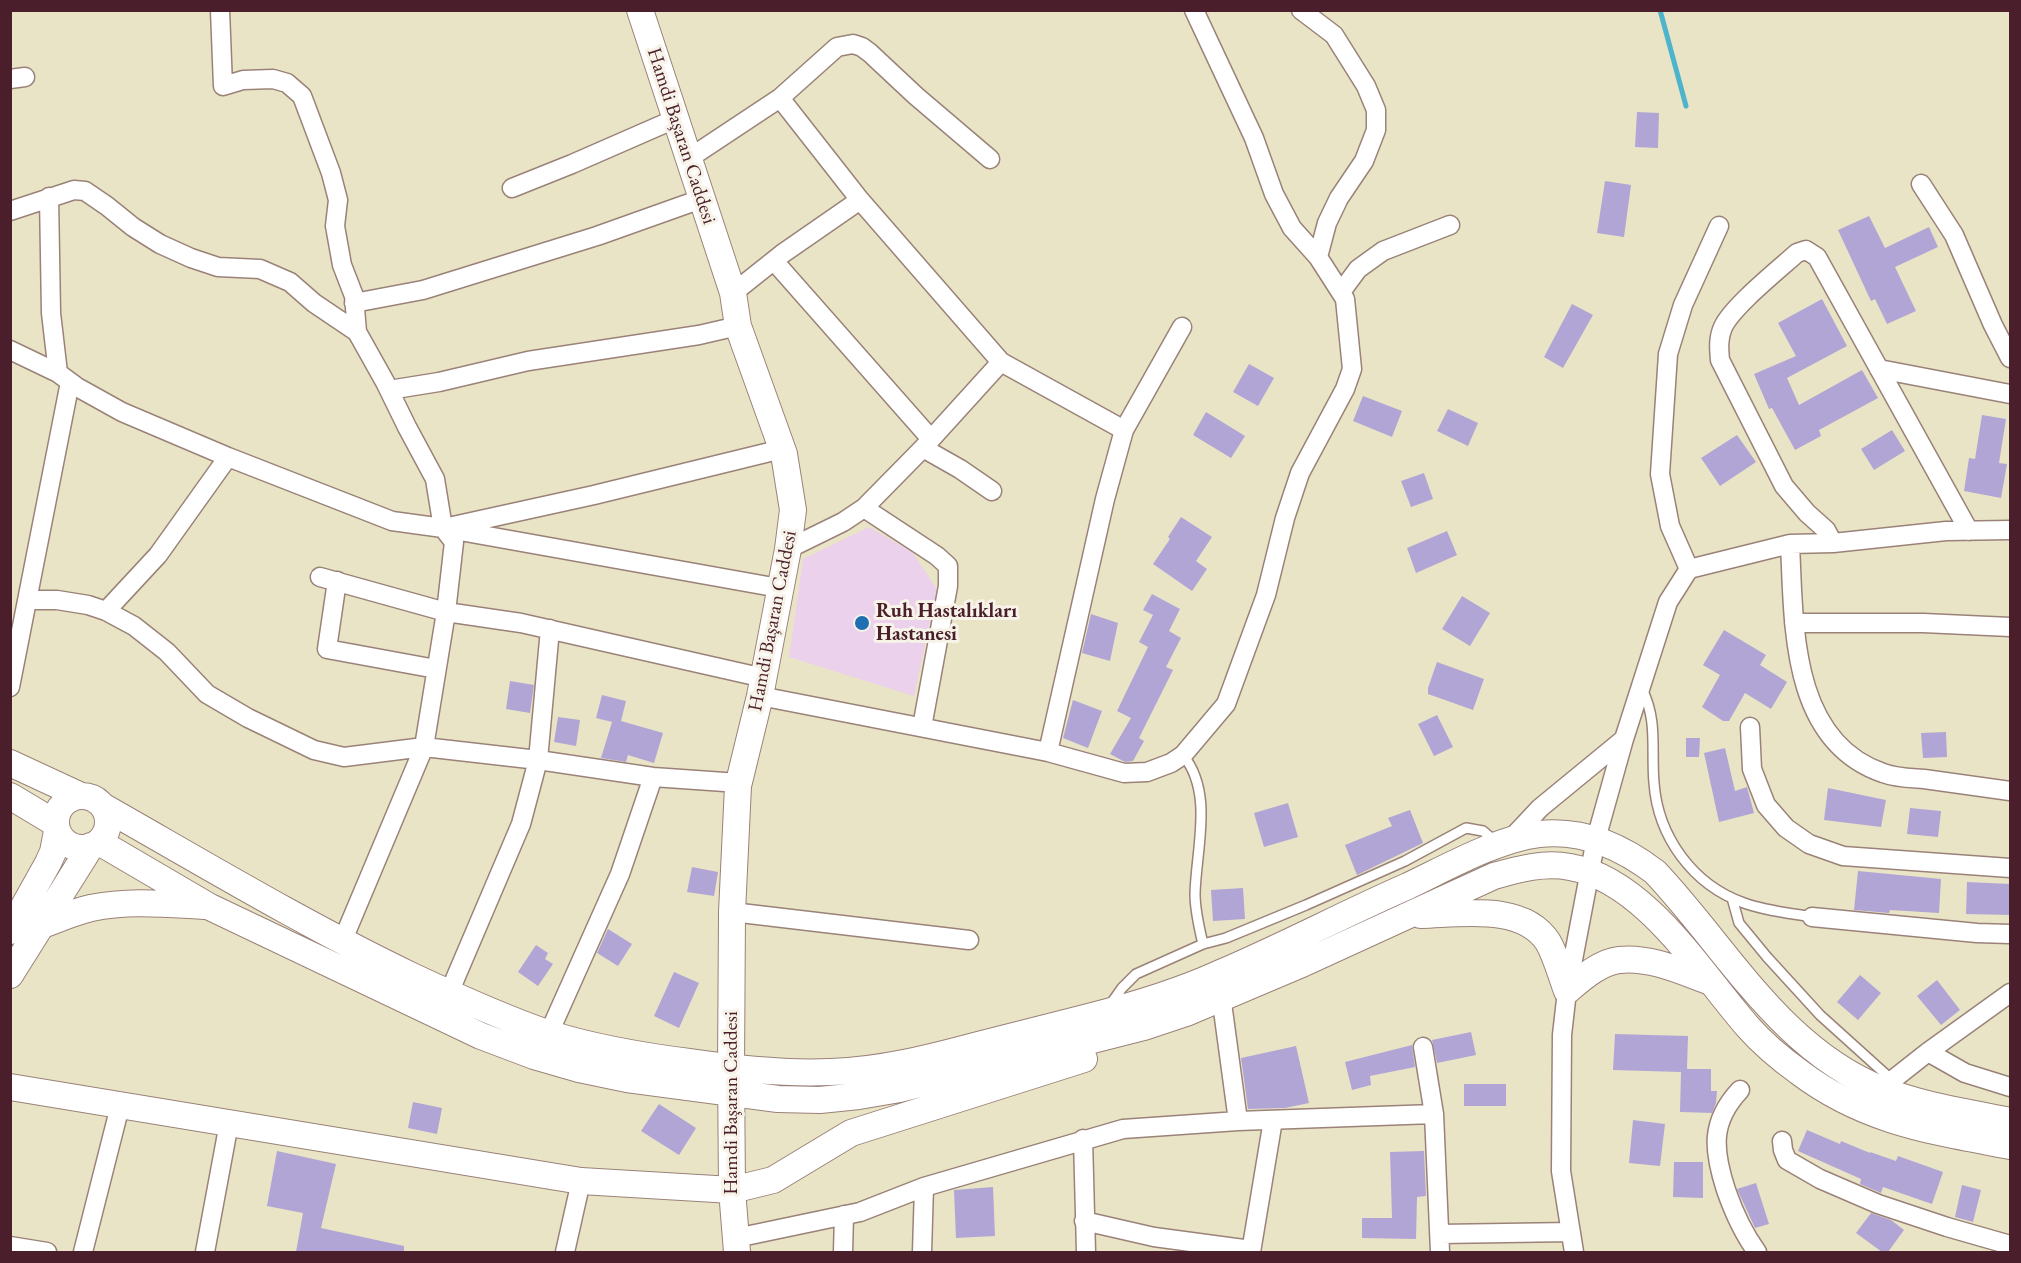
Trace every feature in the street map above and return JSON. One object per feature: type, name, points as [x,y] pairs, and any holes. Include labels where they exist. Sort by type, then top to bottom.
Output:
[{"type":"main road","name":"Hamdi Başaran Caddesi","points":[[640,10],[733,293],[738,326],[782,448],[793,510],[788,549],[762,687],[739,783],[732,912],[731,1068],[732,1190],[737,1245]]},
{"type":"main road","points":[[10,763],[79,795],[97,800],[104,807],[342,942],[449,993],[549,1034],[645,1056],[731,1068],[830,1072],[879,1068],[928,1058],[1106,1012],[1176,991],[1220,994]]},
{"type":"main road","points":[[10,931],[53,852],[59,808],[64,801],[79,795]]},
{"type":"main road","points":[[10,796],[56,827],[67,844],[83,848],[95,844],[210,907],[470,1031],[534,1056],[579,1069],[627,1079],[778,1100],[820,1100],[900,1089],[1144,1027],[1412,915],[1494,876],[1519,868],[1542,865],[1590,871],[1630,893],[1713,983],[1748,1027],[1770,1049],[1827,1091],[1881,1117],[1909,1126],[2010,1146]]},
{"type":"main road","points":[[10,975],[95,844],[104,836],[109,822],[104,807]]},
{"type":"main road","points":[[10,1087],[580,1181],[732,1190],[773,1180],[851,1133],[1158,1036],[1220,994],[1368,903],[1504,843],[1537,834],[1561,833],[1596,839],[1616,846],[1655,872],[1762,1001],[1818,1052],[1846,1071],[1886,1085],[1916,1101],[2010,1121]]},
{"type":"main road","points":[[43,925],[66,915],[117,904],[210,907]]},
{"type":"main road","points":[[1412,915],[1510,916],[1531,925],[1548,942],[1567,990],[1593,970],[1618,959],[1664,966],[1713,983]]},
{"type":"street","points":[[220,10],[223,86],[243,80],[273,79],[287,83],[302,96],[331,173],[338,200],[335,226],[342,265],[354,296],[357,332],[435,479],[443,528],[454,542],[446,612],[424,747],[342,942]]},
{"type":"street","points":[[436,669],[327,649],[329,579],[446,612],[550,629],[762,687],[922,727],[1048,752],[1124,773],[1148,772],[1171,763],[1183,755],[1226,704],[1266,595],[1285,518],[1300,473],[1345,389],[1352,369],[1345,299],[1318,258],[1292,228],[1274,194],[1254,138],[1194,10]]},
{"type":"street","points":[[1301,10],[1334,35],[1366,86],[1376,110],[1376,130],[1364,161],[1339,198],[1327,223],[1318,258]]},
{"type":"street","points":[[688,159],[780,98],[837,47],[853,44],[862,46],[990,159]]},
{"type":"street","points":[[780,98],[860,200],[1001,362],[1124,430]]},
{"type":"street","points":[[512,188],[675,119]]},
{"type":"street","points":[[1921,184],[1954,235],[2010,358]]},
{"type":"street","points":[[10,211],[74,190],[85,191],[160,244],[218,267],[260,269],[290,282],[314,303],[357,332]]},
{"type":"street","points":[[10,687],[29,600],[64,378],[51,312],[49,197]]},
{"type":"street","points":[[354,303],[423,290],[597,236],[701,199]]},
{"type":"street","points":[[733,293],[860,200]]},
{"type":"street","points":[[1341,292],[1358,269],[1383,251],[1450,225]]},
{"type":"street","points":[[1689,569],[1670,526],[1660,474],[1668,354],[1683,305],[1719,226]]},
{"type":"street","points":[[1833,543],[1826,530],[1796,501],[1774,469],[1720,360],[1719,338],[1731,314],[1797,253],[1806,250],[1817,257],[1969,531]]},
{"type":"street","points":[[774,261],[927,444],[992,491]]},
{"type":"street","points":[[389,390],[439,382],[528,361],[738,326]]},
{"type":"street","points":[[1048,752],[1105,499],[1124,430],[1182,327]]},
{"type":"street","points":[[10,350],[123,412],[228,457],[392,521],[780,588]]},
{"type":"street","points":[[788,549],[843,522],[864,508],[927,444],[1001,362]]},
{"type":"street","points":[[1879,369],[2010,394]]},
{"type":"street","points":[[443,528],[594,495],[782,448]]},
{"type":"street","points":[[106,611],[158,555],[228,457]]},
{"type":"street","points":[[864,508],[937,556],[948,566],[948,586],[922,727]]},
{"type":"street","points":[[1574,1252],[1561,1171],[1562,1035],[1567,990],[1596,839],[1624,739],[1668,602],[1689,569],[1790,544],[2010,530]]},
{"type":"street","points":[[1790,544],[1794,623],[1806,690],[1826,732],[1843,750],[1863,765],[1886,774],[2010,791]]},
{"type":"street","points":[[29,600],[57,600],[106,611],[134,626],[167,652],[207,694],[248,718],[314,750],[344,757],[424,747],[538,760],[653,777],[739,783]]},
{"type":"street","points":[[1794,623],[1923,623],[2010,627]]},
{"type":"street","points":[[449,993],[521,824],[538,760],[550,629]]},
{"type":"street","points":[[1750,727],[1752,769],[1766,805],[1785,828],[1809,844],[1843,856],[2010,868]]},
{"type":"street","points":[[1504,843],[1540,808],[1624,739]]},
{"type":"street","points":[[549,1034],[620,874],[653,777]]},
{"type":"street","points":[[732,912],[969,940]]},
{"type":"street","points":[[1812,917],[1977,933],[2010,934]]},
{"type":"street","points":[[1886,1085],[2010,993]]},
{"type":"street","points":[[1220,994],[1238,1121]]},
{"type":"street","points":[[1423,1047],[1434,1114],[1440,1252]]},
{"type":"street","points":[[1928,1052],[1965,1073],[2010,1086]]},
{"type":"street","points":[[1740,1090],[1725,1110],[1719,1124],[1716,1156],[1735,1216],[1757,1252]]},
{"type":"street","points":[[83,1252],[120,1106]]},
{"type":"street","points":[[737,1245],[860,1212],[924,1187],[1123,1129],[1238,1121],[1434,1114]]},
{"type":"street","points":[[1084,1221],[1154,1237],[1251,1251],[1273,1120]]},
{"type":"street","points":[[205,1252],[229,1123]]},
{"type":"street","points":[[1083,1140],[1086,1252]]},
{"type":"street","points":[[1782,1141],[1787,1160],[1820,1179],[1888,1207],[2010,1245]]},
{"type":"street","points":[[565,1252],[580,1181]]},
{"type":"street","points":[[922,1252],[924,1187]]},
{"type":"street","points":[[843,1252],[844,1215]]},
{"type":"street","points":[[1440,1234],[1571,1233]]},
{"type":"street","points":[[10,1246],[47,1252]]},
{"type":"lane","points":[[1641,687],[1650,704],[1653,726],[1655,796],[1664,826],[1682,858],[1713,887],[1732,898],[1758,908],[1812,917]]},
{"type":"lane","points":[[1183,755],[1191,765],[1199,786],[1201,819],[1195,892],[1197,919],[1203,944]]},
{"type":"lane","points":[[1106,1012],[1122,988],[1136,974],[1203,944],[1226,938],[1316,901],[1404,861],[1466,828],[1483,831],[1504,843]]},
{"type":"lane","points":[[1732,898],[1739,922],[1767,957],[1886,1085]]},
{"type":"shaded area","name":"Ruh Hastalıkları Hastanesi","points":[[869,527],[912,552],[937,589],[914,696],[789,657],[803,559]]},
{"type":"building","points":[[1637,112],[1659,113],[1658,148],[1635,147]]},
{"type":"building","points":[[1605,181],[1631,185],[1624,237],[1597,233]]},
{"type":"building","points":[[1869,216],[1885,248],[1929,227],[1938,247],[1895,267],[1916,311],[1887,324],[1875,299],[1871,301],[1838,230]]},
{"type":"building","points":[[1822,299],[1847,346],[1787,378],[1799,405],[1862,370],[1878,398],[1819,430],[1821,436],[1795,450],[1772,408],[1769,409],[1754,374],[1796,356],[1778,323]]},
{"type":"building","points":[[1572,304],[1593,315],[1563,368],[1544,357]]},
{"type":"building","points":[[1249,364],[1274,378],[1258,406],[1233,392]]},
{"type":"building","points":[[1363,396],[1402,411],[1392,437],[1353,421]]},
{"type":"building","points":[[1448,409],[1478,423],[1468,446],[1437,431]]},
{"type":"building","points":[[1206,412],[1245,436],[1231,458],[1193,435]]},
{"type":"building","points":[[1982,415],[2006,419],[1999,463],[2007,464],[2001,498],[1964,491],[1969,458],[1975,459]]},
{"type":"building","points":[[1892,430],[1905,451],[1874,470],[1861,449]]},
{"type":"building","points":[[1737,435],[1756,462],[1720,486],[1701,458]]},
{"type":"building","points":[[1424,473],[1433,499],[1411,507],[1401,481]]},
{"type":"building","points":[[1181,517],[1212,537],[1196,561],[1207,569],[1192,591],[1153,564],[1170,539],[1168,537]]},
{"type":"building","points":[[1447,531],[1457,555],[1416,573],[1407,548]]},
{"type":"building","points":[[1152,594],[1180,609],[1169,631],[1181,638],[1166,667],[1173,670],[1139,738],[1144,741],[1133,761],[1125,762],[1110,754],[1131,718],[1117,711],[1148,647],[1139,642],[1153,615],[1143,610]]},
{"type":"building","points":[[1462,596],[1490,613],[1470,646],[1442,629]]},
{"type":"building","points":[[1091,614],[1118,623],[1110,661],[1082,653]]},
{"type":"building","points":[[1724,630],[1766,655],[1760,665],[1787,682],[1771,709],[1745,693],[1729,721],[1723,721],[1702,707],[1720,675],[1703,665]]},
{"type":"building","points":[[1437,662],[1484,679],[1473,710],[1428,694]]},
{"type":"building","points":[[510,681],[534,685],[530,713],[506,709]]},
{"type":"building","points":[[602,695],[626,701],[621,721],[663,733],[654,763],[628,755],[626,762],[601,758],[612,722],[596,718]]},
{"type":"building","points":[[1073,700],[1102,711],[1088,748],[1063,738]]},
{"type":"building","points":[[1437,715],[1453,747],[1434,756],[1418,724]]},
{"type":"building","points":[[558,717],[580,720],[576,746],[554,742]]},
{"type":"building","points":[[1946,732],[1947,757],[1923,758],[1921,733]]},
{"type":"building","points":[[1686,738],[1700,738],[1699,757],[1686,757]]},
{"type":"building","points":[[1725,748],[1735,791],[1747,787],[1754,813],[1719,822],[1704,753]]},
{"type":"building","points":[[1828,788],[1886,800],[1881,827],[1824,820]]},
{"type":"building","points":[[1288,803],[1298,837],[1264,847],[1254,813]]},
{"type":"building","points":[[1910,808],[1941,811],[1938,837],[1907,834]]},
{"type":"building","points":[[1410,810],[1423,843],[1357,875],[1345,845],[1392,826],[1388,818]]},
{"type":"building","points":[[692,867],[718,872],[714,896],[687,892]]},
{"type":"building","points":[[1858,871],[1941,879],[1939,913],[1854,910]]},
{"type":"building","points":[[1967,882],[2010,884],[2010,915],[1966,914]]},
{"type":"building","points":[[1243,888],[1245,919],[1213,921],[1211,890]]},
{"type":"building","points":[[608,929],[632,944],[618,966],[597,953]]},
{"type":"building","points":[[536,945],[548,953],[545,959],[553,964],[538,986],[518,972]]},
{"type":"building","points":[[674,972],[699,983],[679,1028],[654,1016]]},
{"type":"building","points":[[1860,975],[1881,993],[1858,1020],[1837,1002]]},
{"type":"building","points":[[1937,980],[1960,1010],[1941,1025],[1917,996]]},
{"type":"building","points":[[1471,1032],[1476,1055],[1437,1063],[1432,1040]]},
{"type":"building","points":[[1615,1034],[1688,1036],[1687,1069],[1711,1069],[1711,1091],[1717,1091],[1712,1113],[1680,1112],[1681,1072],[1613,1070]]},
{"type":"building","points":[[1412,1045],[1415,1067],[1370,1076],[1371,1085],[1352,1090],[1345,1062]]},
{"type":"building","points":[[1296,1046],[1309,1103],[1285,1108],[1248,1109],[1241,1058]]},
{"type":"building","points":[[1464,1084],[1506,1084],[1506,1106],[1464,1106]]},
{"type":"building","points":[[413,1102],[442,1108],[437,1134],[408,1128]]},
{"type":"building","points":[[659,1104],[696,1128],[679,1155],[641,1131]]},
{"type":"building","points":[[1633,1120],[1665,1124],[1660,1166],[1629,1163]]},
{"type":"building","points":[[1807,1130],[1840,1144],[1841,1141],[1896,1161],[1898,1156],[1943,1172],[1932,1204],[1883,1187],[1881,1193],[1860,1184],[1861,1179],[1798,1151]]},
{"type":"building","points":[[277,1151],[336,1164],[321,1228],[404,1246],[404,1252],[296,1252],[303,1213],[267,1206]]},
{"type":"building","points":[[1424,1151],[1426,1196],[1417,1197],[1416,1239],[1362,1238],[1362,1218],[1392,1218],[1390,1152]]},
{"type":"building","points":[[1674,1162],[1703,1162],[1703,1198],[1673,1197]]},
{"type":"building","points":[[1756,1183],[1769,1224],[1755,1228],[1737,1189]]},
{"type":"building","points":[[1962,1185],[1981,1190],[1973,1222],[1955,1217]]},
{"type":"building","points":[[993,1187],[995,1236],[956,1238],[954,1190]]},
{"type":"building","points":[[1871,1213],[1891,1220],[1904,1230],[1888,1252],[1882,1252],[1856,1233]]},
{"type":"waterway","points":[[1660,10],[1686,106]]},
{"type":"place","name":"Ruh Hastalıkları Hastanesi","points":[[862,623]]}]
